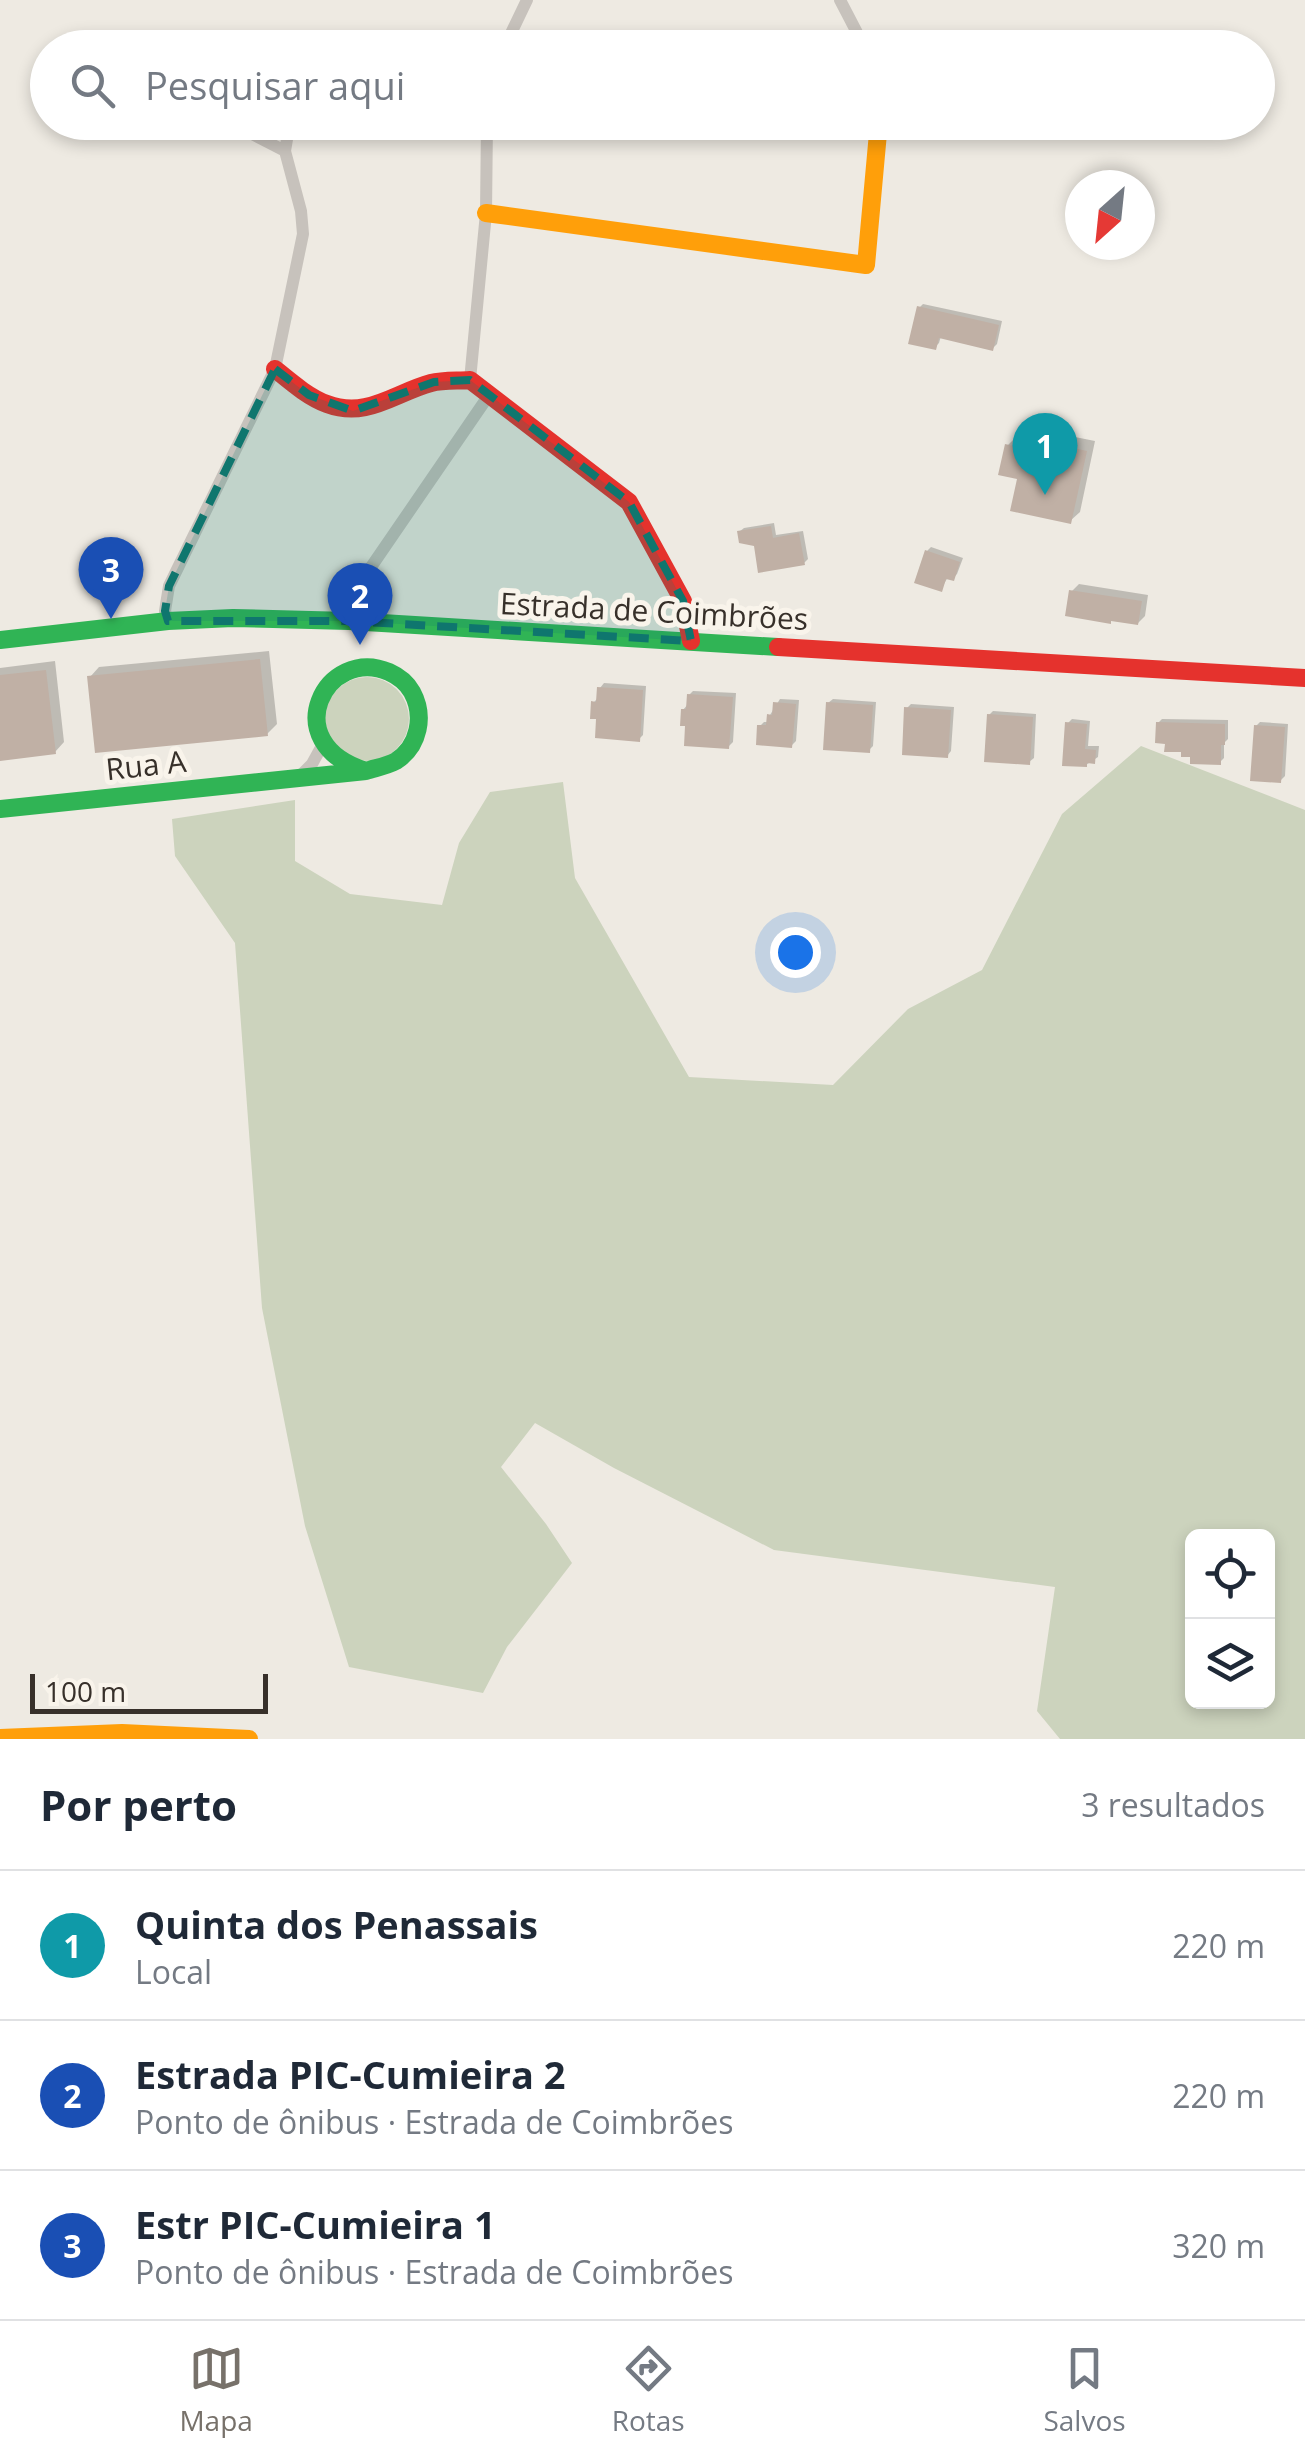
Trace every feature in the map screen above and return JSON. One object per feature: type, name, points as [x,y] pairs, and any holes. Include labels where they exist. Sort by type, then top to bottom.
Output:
[{"type":"main road","points":[[486,214],[866,265],[877,140]]},
{"type":"main road","points":[[275,369],[310,395],[353,411],[374,408],[434,382],[470,380],[629,502],[683,601],[691,642]]},
{"type":"main road","name":"Estrada de Coimbrões","points":[[0,640],[168,621],[349,621],[1305,678]]},
{"type":"main road","points":[[364,667],[381,668],[409,687],[420,718],[418,735],[398,762],[366,770],[349,767],[334,758],[323,744],[317,710],[333,680],[364,667]]},
{"type":"main road","name":"Rua A","points":[[0,809],[366,770]]},
{"type":"main road","points":[[0,1738],[122,1734],[249,1739]]},
{"type":"street","points":[[513,30],[527,0]]},
{"type":"street","points":[[840,0],[856,30]]},
{"type":"street","points":[[263,140],[284,151]]},
{"type":"street","points":[[168,621],[165,612],[169,586],[275,369],[303,234],[301,211],[284,151],[286,140]]},
{"type":"street","points":[[470,380],[486,214],[487,140]]},
{"type":"street","points":[[349,621],[369,570],[490,395]]},
{"type":"street","points":[[299,777],[323,744]]},
{"type":"highlighted area","points":[[275,369],[309,395],[353,411],[434,382],[470,380],[629,502],[683,601],[691,641],[349,621],[168,621],[165,611],[169,586]]},
{"type":"green space","points":[[367,677],[390,684],[402,696],[409,719],[402,742],[390,754],[367,761],[344,754],[332,742],[325,719],[332,696],[344,684]]},
{"type":"green space","points":[[1141,746],[1305,810],[1305,1739],[1060,1739],[1037,1711],[1055,1587],[774,1550],[535,1423],[501,1467],[572,1563],[507,1647],[483,1693],[349,1667],[305,1526],[262,1308],[235,943],[175,856],[172,819],[295,800],[295,861],[350,894],[442,905],[459,843],[490,792],[563,782],[575,878],[689,1077],[833,1085],[908,1009],[982,970],[1062,814]]},
{"type":"building","points":[[917,306],[999,325],[993,351],[939,338],[936,350],[908,344]]},
{"type":"building","points":[[1038,440],[1087,451],[1071,524],[1010,511],[1017,479],[998,475],[1005,444],[1036,451]]},
{"type":"building","points":[[771,526],[773,538],[799,533],[805,565],[758,573],[754,546],[739,543],[737,531]]},
{"type":"building","points":[[925,550],[960,562],[954,581],[946,579],[942,592],[914,583]]},
{"type":"building","points":[[1069,590],[1142,601],[1138,625],[1065,616]]},
{"type":"building","points":[[260,659],[268,736],[95,753],[87,676]]},
{"type":"building","points":[[46,670],[56,754],[0,761],[0,675]]},
{"type":"building","points":[[597,687],[643,690],[640,742],[595,738],[596,719],[590,719]]},
{"type":"building","points":[[687,694],[733,697],[729,749],[684,746],[685,726],[680,726]]},
{"type":"building","points":[[773,702],[796,704],[792,748],[756,745],[757,725],[766,725]]},
{"type":"building","points":[[826,702],[873,705],[870,753],[823,750]]},
{"type":"building","points":[[904,707],[951,710],[948,758],[902,755]]},
{"type":"building","points":[[987,714],[1033,717],[1030,765],[984,762]]},
{"type":"building","points":[[1065,722],[1087,724],[1085,749],[1096,750],[1095,764],[1062,766]]},
{"type":"building","points":[[1156,722],[1225,724],[1221,765],[1190,764],[1190,757],[1181,757],[1181,752],[1164,752],[1165,744],[1155,743]]},
{"type":"building","points":[[1254,725],[1285,727],[1281,783],[1250,781]]},
{"type":"traffic: fast","points":[[0,640],[168,621],[233,618],[349,621],[778,647]]},
{"type":"traffic: fast","points":[[0,809],[366,771],[389,764],[404,755],[415,739],[419,720],[416,701],[402,680],[389,672],[366,667],[346,672],[330,684],[320,701],[317,720],[322,740],[338,758],[366,771]]},
{"type":"traffic: slow","points":[[486,213],[866,265],[877,140]]},
{"type":"traffic: slow","points":[[0,1738],[122,1733],[249,1739]]},
{"type":"traffic: jam","points":[[275,369],[313,397],[341,408],[368,407],[431,383],[470,380],[629,502],[683,601],[691,641]]},
{"type":"traffic: jam","points":[[778,647],[1305,678]]},
{"type":"place","name":"Quinta dos Penassais","points":[[1045,495]]},
{"type":"place","name":"Estr PIC-Cumieira 1","points":[[111,619]]},
{"type":"place","name":"Estrada PIC-Cumieira 2","points":[[360,645]]}]
